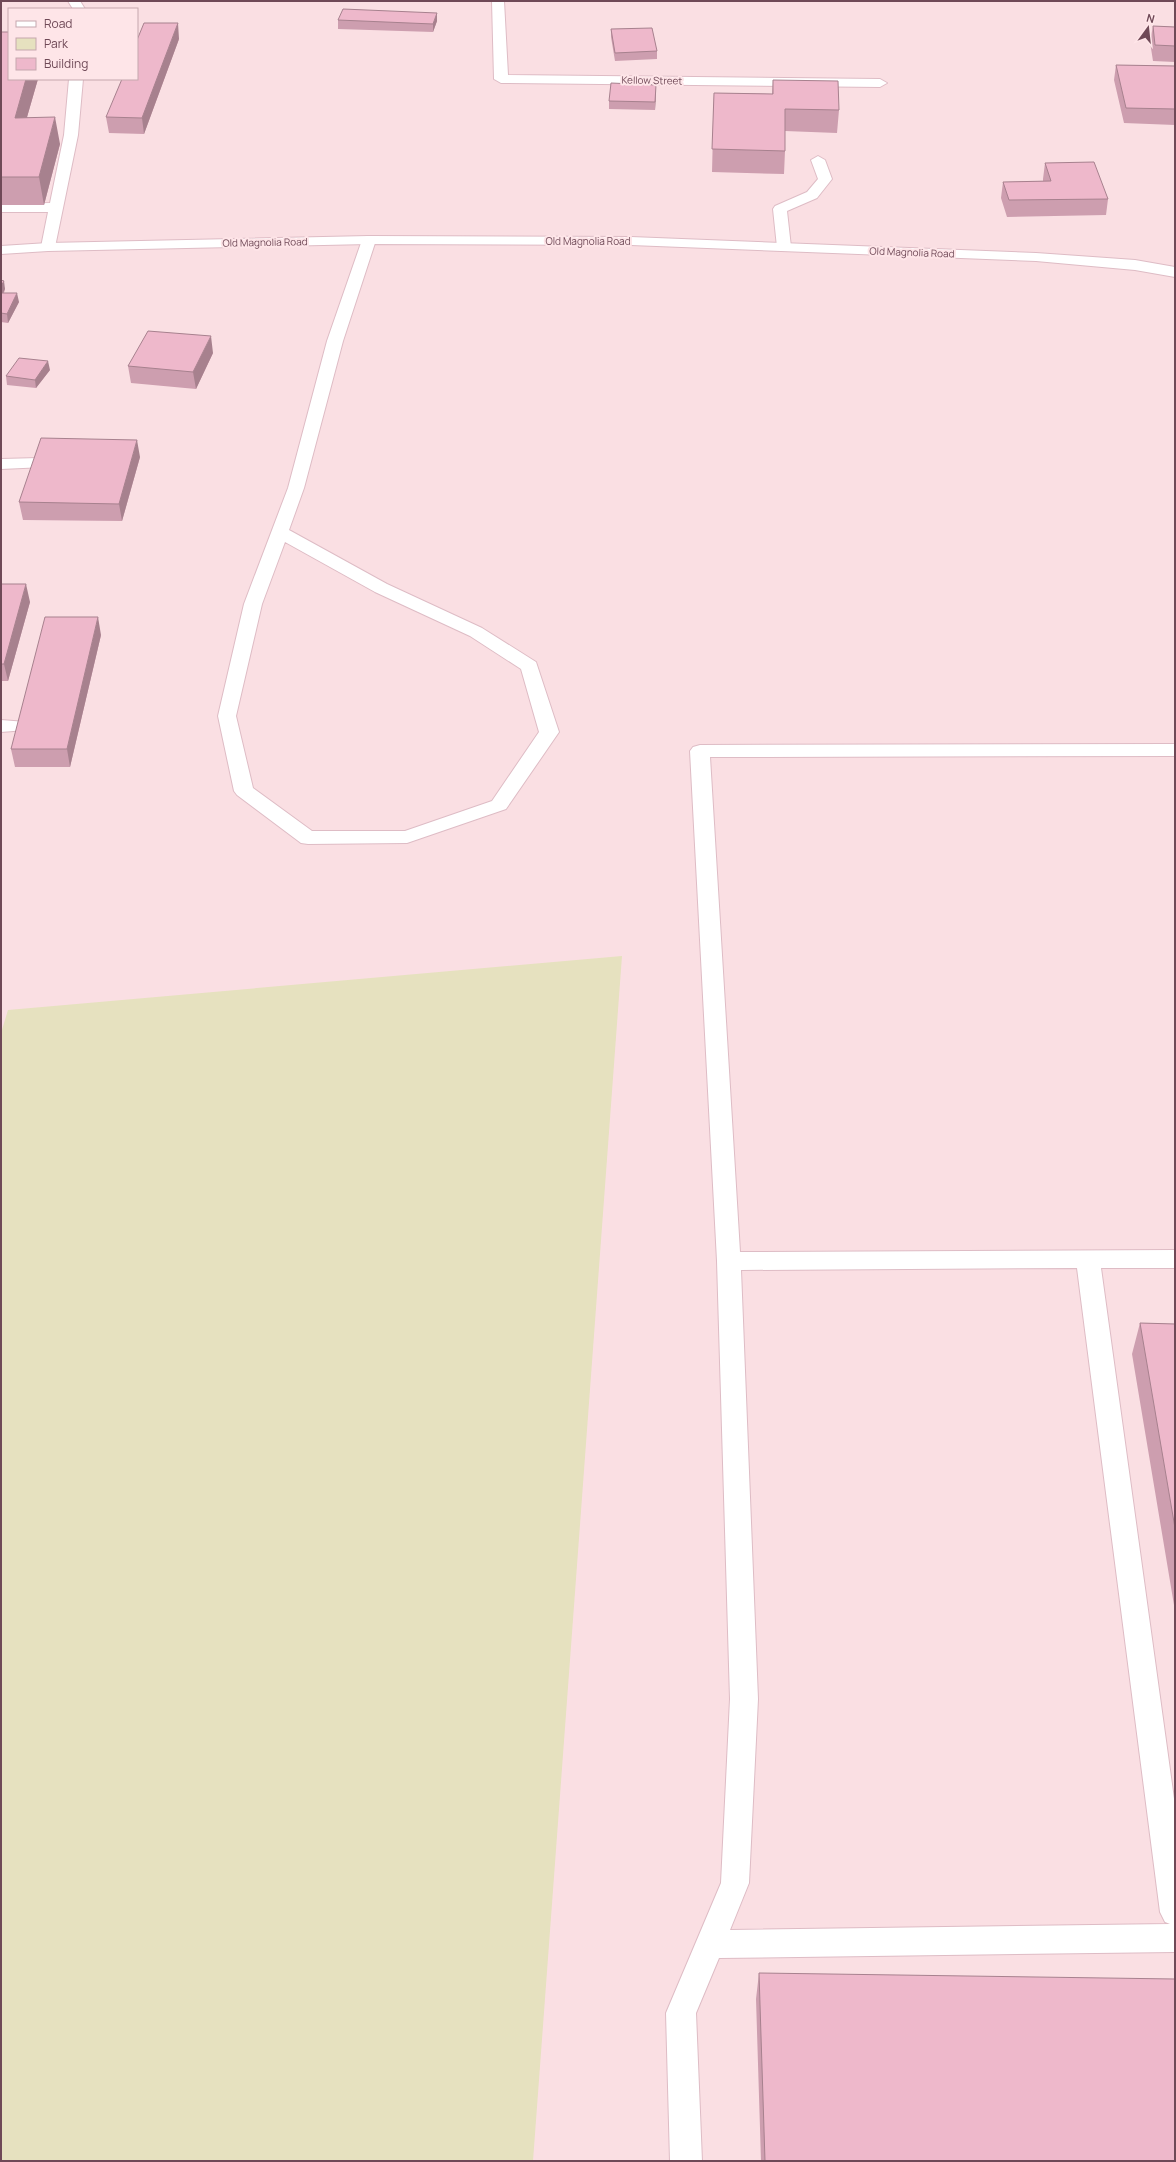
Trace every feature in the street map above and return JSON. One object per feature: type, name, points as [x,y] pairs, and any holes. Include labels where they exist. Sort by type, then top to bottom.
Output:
[{"type":"street","name":"Kellow Street","points":[[498,1],[501,78],[880,83]]},
{"type":"street","points":[[48,247],[71,135],[76,80]]},
{"type":"street","points":[[784,247],[780,209],[812,195],[825,179],[818,160]]},
{"type":"street","points":[[1,208],[57,207]]},
{"type":"street","points":[[280,532],[380,588],[476,632],[529,666],[549,732],[499,805],[407,837],[308,838],[244,791],[227,716],[253,604],[296,488],[335,340],[369,240]]},
{"type":"street","name":"Old Magnolia Road","points":[[1,250],[48,247],[369,240],[630,241],[1036,257],[1135,265],[1175,272]]},
{"type":"street","points":[[1,464],[39,463]]},
{"type":"street","points":[[686,2161],[681,2013],[735,1883],[744,1699],[729,1261],[700,751],[1175,750]]},
{"type":"street","points":[[1088,1259],[1175,1912]]},
{"type":"street","points":[[729,1261],[1175,1259]]},
{"type":"street","points":[[709,1944],[1175,1938]]},
{"type":"green space","points":[[622,956],[533,2161],[1,2161],[1,1033],[8,1010]]},
{"type":"building","points":[[343,9],[437,13],[433,24],[338,20]]},
{"type":"building","points":[[144,23],[178,23],[142,118],[106,117],[122,80],[138,80],[138,38]]},
{"type":"building","points":[[1153,26],[1175,27],[1175,46],[1155,45]]},
{"type":"building","points":[[652,28],[657,51],[615,53],[611,29]]},
{"type":"building","points":[[1,32],[8,32],[8,80],[26,80],[15,118],[55,117],[39,177],[1,177]]},
{"type":"building","points":[[1116,65],[1175,66],[1175,109],[1126,108]]},
{"type":"building","points":[[773,80],[838,81],[839,110],[785,109],[785,151],[712,149],[714,93],[773,94]]},
{"type":"building","points":[[611,83],[656,85],[655,102],[609,101]]},
{"type":"building","points":[[1094,162],[1108,199],[1009,200],[1003,182],[1051,181],[1045,163]]},
{"type":"building","points":[[1,293],[17,293],[7,314],[1,313]]},
{"type":"building","points":[[148,331],[211,336],[193,372],[128,366]]},
{"type":"building","points":[[19,358],[48,361],[35,380],[6,376]]},
{"type":"building","points":[[41,438],[137,440],[119,504],[19,502]]},
{"type":"building","points":[[1,584],[26,584],[4,664],[1,664]]},
{"type":"building","points":[[45,617],[98,617],[67,749],[11,749]]},
{"type":"building","points":[[1140,1323],[1175,1324],[1175,1528]]},
{"type":"building","points":[[759,1973],[1175,1979],[1175,2161],[765,2161]]}]
